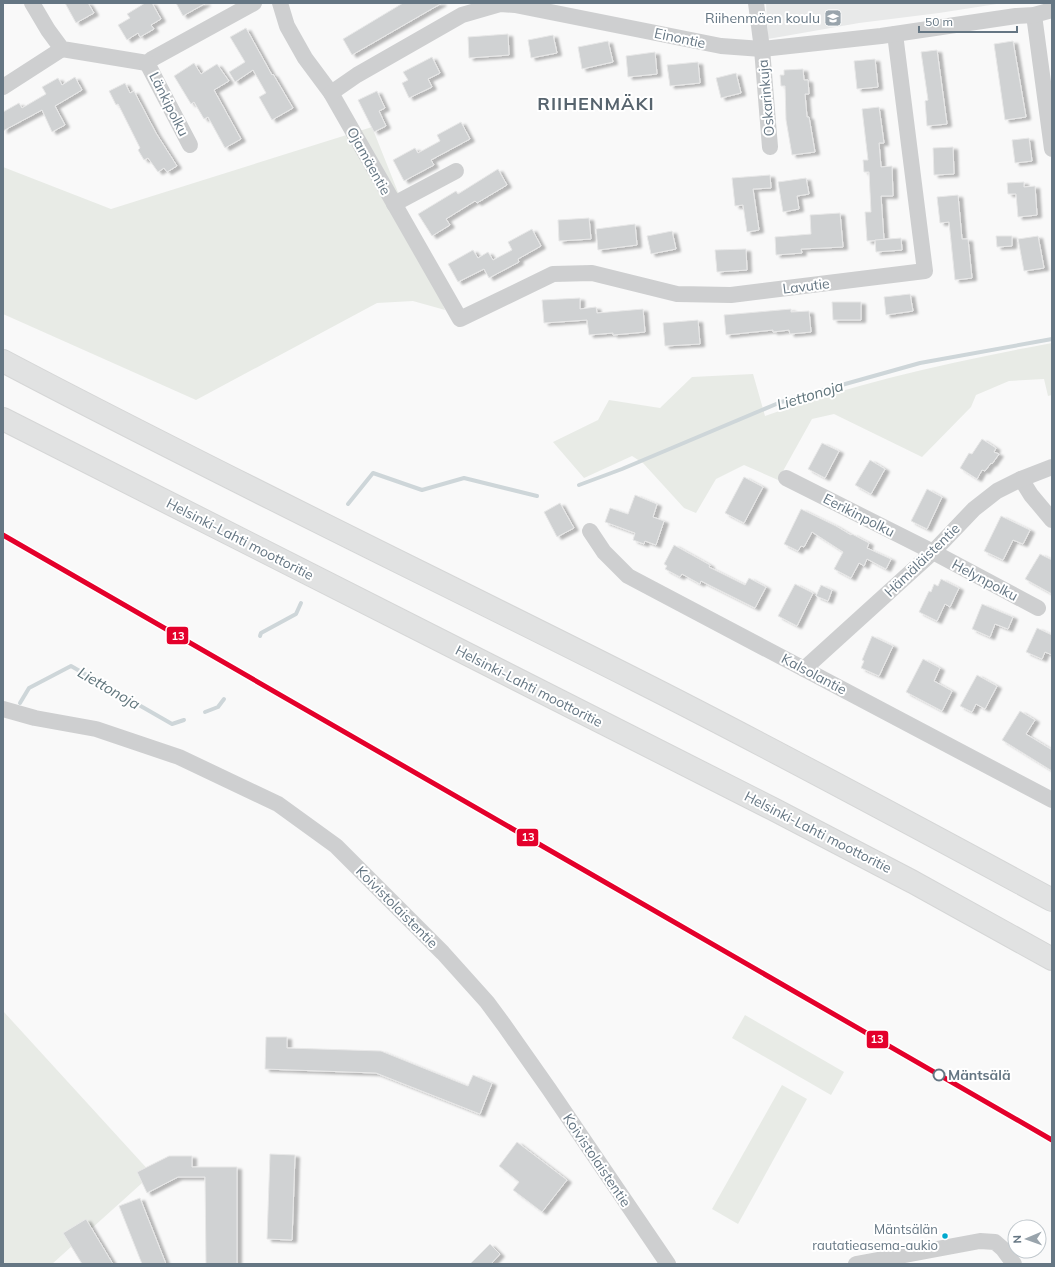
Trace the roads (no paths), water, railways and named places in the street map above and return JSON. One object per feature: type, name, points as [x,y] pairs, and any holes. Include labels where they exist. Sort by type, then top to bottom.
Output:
[{"type":"highway","points":[[3,361],[106,415],[640,682],[906,821],[1052,900]]},
{"type":"highway","name":"Helsinki-Lahti moottoritie","points":[[3,419],[773,809],[913,882],[1052,959]]},
{"type":"street","points":[[32,3],[48,30],[62,49]]},
{"type":"street","points":[[3,87],[62,49],[148,63],[152,59],[254,3]]},
{"type":"street","name":"Ojamäentie","points":[[280,3],[287,26],[305,58],[331,93],[460,319]]},
{"type":"street","name":"Oskarinkuja","points":[[756,3],[762,49],[770,147]]},
{"type":"street","name":"Einontie","points":[[331,93],[357,75],[462,15],[500,4],[515,5],[722,46],[762,49],[895,34],[1034,14],[1052,10]]},
{"type":"street","points":[[1034,14],[1052,149]]},
{"type":"street","name":"Lavutie","points":[[460,319],[553,274],[592,273],[676,294],[731,295],[925,271],[895,34]]},
{"type":"street","name":"Länkipolku","points":[[148,63],[190,145]]},
{"type":"street","points":[[394,204],[456,171]]},
{"type":"street","name":"Hämäläistentie","points":[[804,669],[933,552],[974,509],[997,491],[1052,467]]},
{"type":"street","name":"Eerikinpolku","points":[[786,478],[933,552]]},
{"type":"street","points":[[1022,479],[1031,495],[1052,520]]},
{"type":"street","name":"Kalsolantie","points":[[590,531],[604,552],[628,576],[1052,800]]},
{"type":"street","name":"Helynpolku","points":[[933,552],[1038,608]]},
{"type":"street","name":"Koivistolaistentie","points":[[3,709],[35,718],[96,729],[179,758],[278,804],[336,846],[443,953],[487,1002],[540,1076],[668,1264]]},
{"type":"street","points":[[856,1264],[980,1241],[995,1242],[1003,1249],[1014,1264]]},
{"type":"waterway","name":"Liettonoja","points":[[579,485],[622,469],[781,402],[920,363],[1052,339]]},
{"type":"waterway","name":"Liettonoja","points":[[348,504],[373,473],[422,490],[464,478],[537,496]]},
{"type":"waterway","name":"Liettonoja","points":[[260,636],[261,633],[296,614],[301,603]]},
{"type":"waterway","name":"Liettonoja","points":[[20,703],[29,688],[71,666],[172,724],[184,720]]},
{"type":"waterway","name":"Liettonoja","points":[[205,712],[218,707],[224,699]]},
{"type":"place","name":"Riihenmäen koulu","points":[[833,18]]},
{"type":"place","name":"Mäntsälä","points":[[939,1075]]},
{"type":"place","name":"Mäntsälän rautatieasema-aukio","points":[[945,1236]]},
{"type":"district","name":"RIIHENMÄKI","points":[[596,103]]}]
